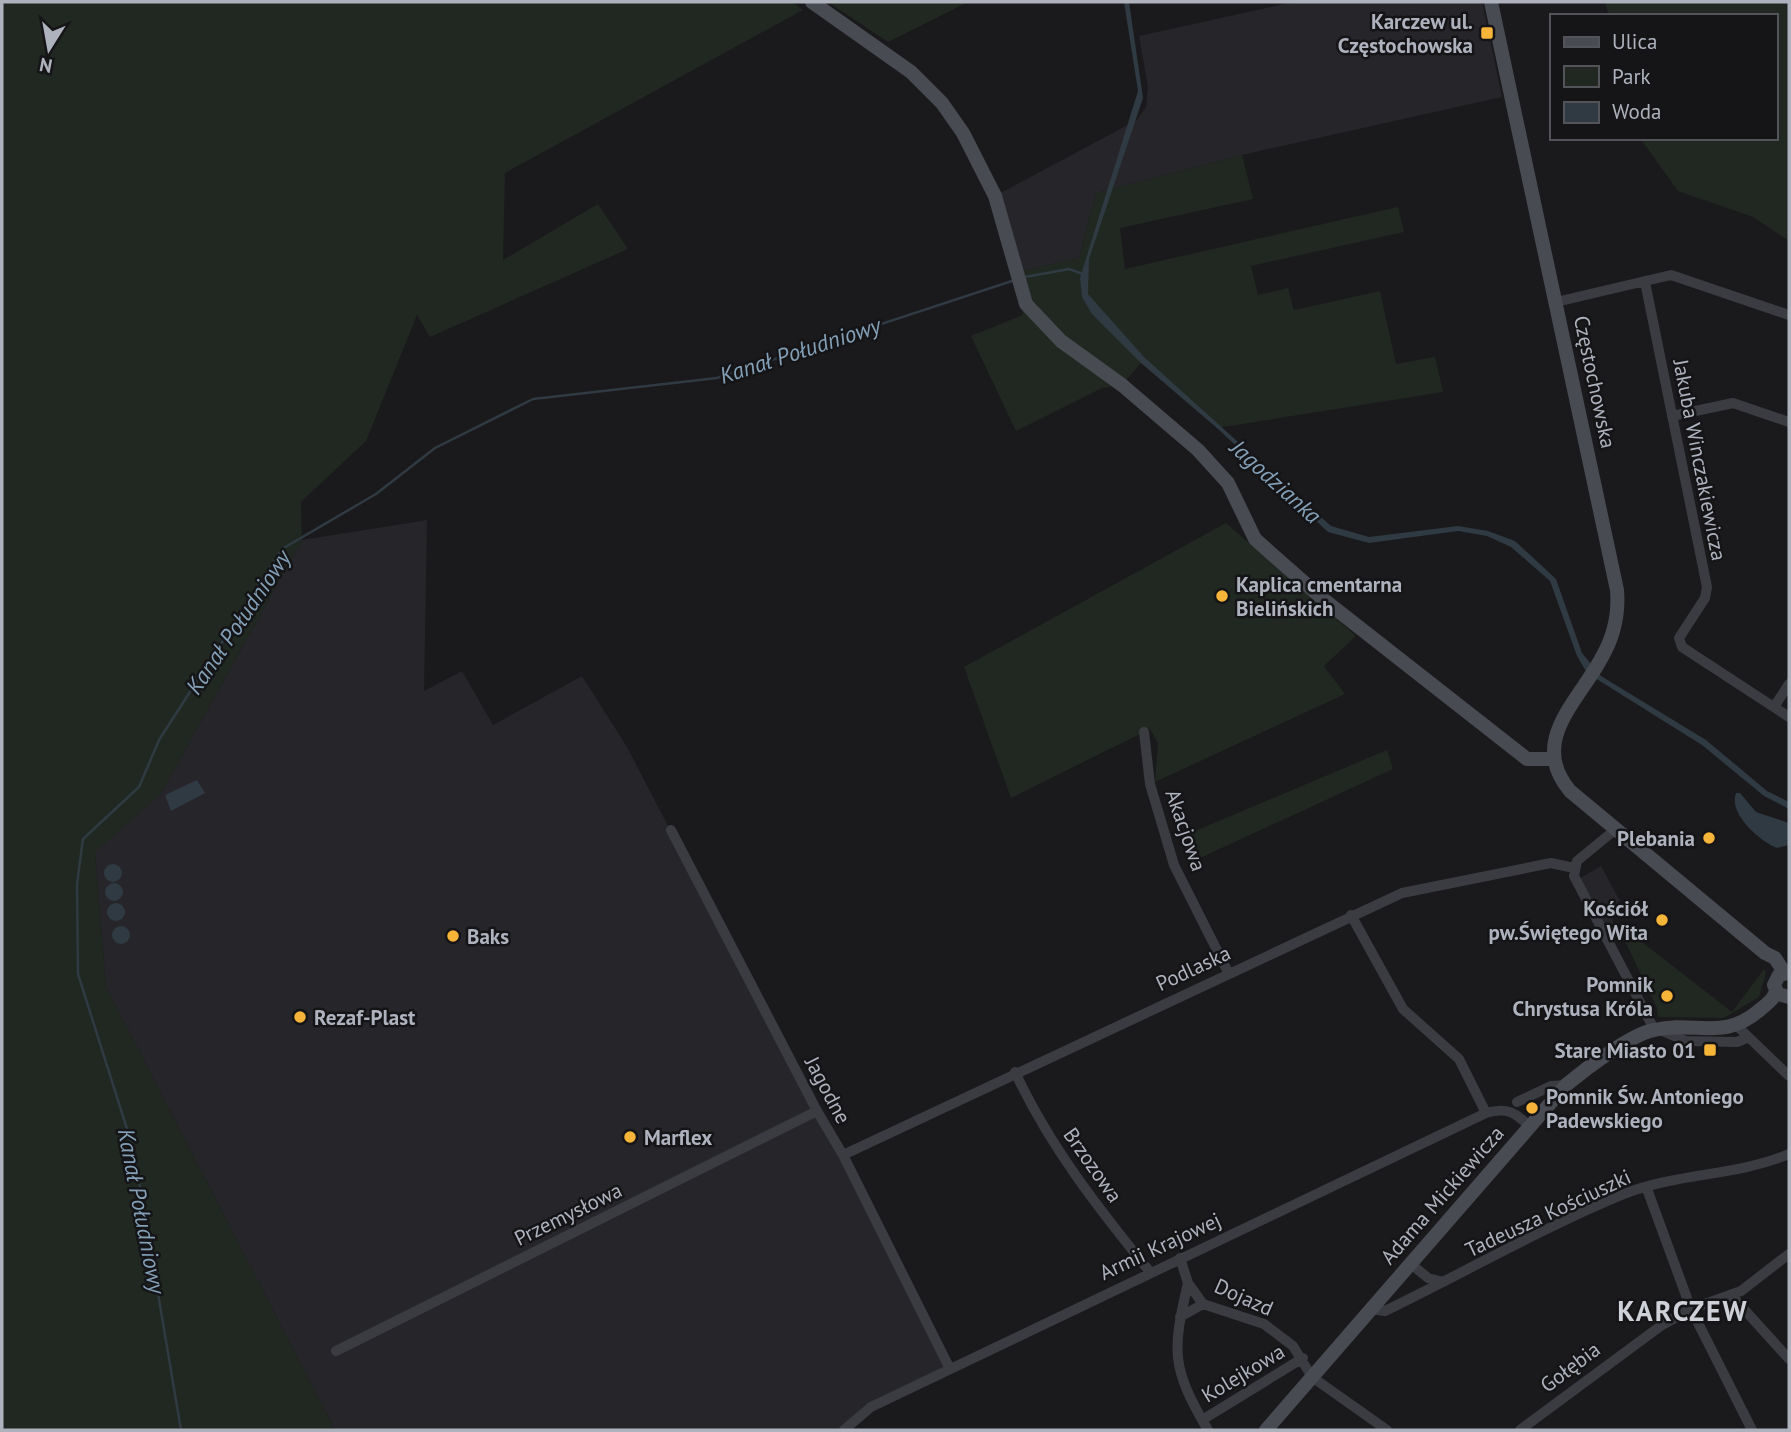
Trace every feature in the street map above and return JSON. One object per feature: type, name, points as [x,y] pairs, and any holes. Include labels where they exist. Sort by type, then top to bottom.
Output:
[{"type":"main road","points":[[812,2],[911,72],[942,103],[963,133],[995,197],[1026,304],[1061,341],[1122,385],[1198,450],[1228,483],[1255,539],[1323,599],[1527,759],[1553,759],[1559,775],[1570,791],[1765,953],[1775,958],[1783,985]]},
{"type":"main road","name":"Częstochowska","points":[[1491,2],[1617,581],[1617,615],[1601,660],[1559,727],[1553,759]]},
{"type":"main road","name":"Adama Mickiewicza","points":[[1266,1430],[1566,1085],[1587,1068],[1656,1030],[1737,1026],[1758,1013],[1783,985]]},
{"type":"street","points":[[1556,302],[1671,275],[1789,315]]},
{"type":"street","name":"Jakuba Winczakiewicza","points":[[1645,282],[1707,587],[1705,598],[1679,638],[1682,647],[1774,707]]},
{"type":"street","points":[[1672,416],[1733,403],[1789,422]]},
{"type":"street","points":[[1789,684],[1774,707],[1789,717]]},
{"type":"street","name":"Akacjowa","points":[[1144,732],[1150,784],[1174,865],[1228,972]]},
{"type":"street","points":[[1616,829],[1581,857],[1574,868],[1574,876],[1656,1030],[1686,1041],[1737,1042],[1747,1038]]},
{"type":"street","name":"Jagodne","points":[[671,830],[843,1156],[950,1368]]},
{"type":"street","name":"Podlaska","points":[[843,1156],[1015,1072],[1402,893],[1433,884],[1551,863],[1574,868]]},
{"type":"street","points":[[1351,915],[1403,1009],[1459,1059],[1486,1113]]},
{"type":"street","points":[[1737,1026],[1789,1076]]},
{"type":"street","name":"Brzozowa","points":[[1015,1072],[1034,1114],[1066,1165],[1150,1272]]},
{"type":"street","points":[[1517,1102],[1551,1086],[1566,1085]]},
{"type":"street","name":"Armii Krajowej","points":[[844,1430],[871,1407],[1486,1113],[1501,1109],[1512,1111],[1530,1127]]},
{"type":"street","name":"Przemysłowa","points":[[336,1351],[817,1111]]},
{"type":"street","name":"Tadeusza Kościuszki","points":[[1370,1309],[1385,1311],[1626,1193],[1696,1175],[1765,1163],[1789,1154]]},
{"type":"street","points":[[1647,1189],[1691,1309],[1752,1430]]},
{"type":"street","name":"Gołębia","points":[[1520,1430],[1616,1356],[1691,1309],[1732,1296],[1789,1254]]},
{"type":"street","name":"Dojazd","points":[[1180,1258],[1188,1283],[1203,1304],[1265,1324],[1303,1358],[1312,1377]]},
{"type":"street","points":[[1410,1263],[1428,1278],[1443,1282]]},
{"type":"street","name":"Dojazd","points":[[1188,1283],[1180,1317],[1176,1360],[1183,1383],[1208,1430]]},
{"type":"street","points":[[1732,1296],[1789,1359]]},
{"type":"street","points":[[1180,1317],[1203,1304]]},
{"type":"street","name":"Kolejkowa","points":[[1202,1420],[1303,1358]]},
{"type":"street","points":[[1312,1377],[1387,1430]]},
{"type":"shaded area","points":[[1294,2],[1482,2],[1502,97],[1242,155],[1096,193],[1079,258],[1018,272],[995,196],[1137,120],[1146,107],[1148,87],[1139,36]]},
{"type":"shaded area","points":[[427,520],[424,691],[462,671],[493,725],[582,676],[627,747],[950,1369],[871,1407],[844,1430],[335,1430],[106,987],[95,851],[160,795],[302,540]]},
{"type":"shaded area","points":[[1601,866],[1620,901],[1610,910],[1614,925],[1600,930],[1575,881]]},
{"type":"green space","points":[[2,2],[792,2],[803,10],[505,173],[503,260],[598,204],[628,249],[430,337],[417,315],[366,441],[301,502],[302,540],[160,795],[95,852],[106,987],[335,1430],[2,1430]]},
{"type":"green space","points":[[828,2],[968,2],[888,42]]},
{"type":"green space","points":[[1605,2],[1789,2],[1789,241],[1753,217],[1678,191],[1641,140],[1777,140],[1777,14],[1608,14]]},
{"type":"green space","points":[[1242,155],[1253,199],[1120,228],[1125,269],[1398,207],[1404,232],[1251,266],[1258,295],[1288,288],[1294,310],[1380,291],[1396,364],[1435,357],[1443,392],[1217,428],[1141,363],[1122,385],[1102,388],[1016,431],[971,336],[1023,315],[1018,272],[1079,258],[1096,193]]},
{"type":"green space","points":[[1226,523],[1356,636],[1324,666],[1345,694],[1155,782],[1158,743],[1150,729],[1011,798],[964,667]]},
{"type":"green space","points":[[1387,750],[1393,769],[1200,858],[1188,834]]},
{"type":"green space","points":[[1616,922],[1732,1012],[1764,969],[1766,973],[1759,997],[1724,1018],[1658,1017],[1657,1008]]},
{"type":"water","name":"Jagodzianka","points":[[1124,2],[1129,2],[1143,98],[1089,259],[1088,294],[1144,357],[1331,526],[1369,537],[1458,526],[1488,531],[1515,541],[1556,579],[1582,653],[1601,676],[1706,740],[1767,791],[1789,802],[1789,809],[1764,796],[1702,745],[1587,673],[1577,656],[1550,581],[1511,547],[1487,536],[1458,531],[1369,543],[1328,532],[1217,428],[1141,363],[1092,314],[1082,297],[1080,278],[1138,91]]},
{"type":"water","points":[[197,780],[205,793],[171,811],[165,795]]},
{"type":"water","points":[[1736,793],[1740,793],[1756,812],[1789,823],[1789,845],[1777,848],[1754,833],[1741,818],[1735,801]]},
{"type":"water","points":[[113,864],[121,869],[122,873],[117,881],[113,882],[105,877],[104,873],[109,865]]},
{"type":"water","points":[[114,883],[120,886],[123,892],[120,898],[114,901],[108,898],[105,892],[108,886]]},
{"type":"water","points":[[116,903],[122,906],[125,912],[122,918],[116,921],[110,918],[107,912],[110,906]]},
{"type":"water","points":[[121,926],[127,929],[130,935],[127,941],[121,944],[115,941],[112,935],[115,929]]},
{"type":"waterway","name":"Kanał Południowy","points":[[1025,277],[1069,269],[1083,274]]},
{"type":"waterway","name":"Kanał Południowy","points":[[181,1430],[134,1151],[78,974],[77,884],[83,839],[139,787],[159,740],[282,549],[376,494],[435,448],[533,399],[717,378],[1012,281]]},
{"type":"place","name":"Karczew ul. Częstochowska","points":[[1487,33]]},
{"type":"place","name":"Kaplica cmentarna Bielińskich","points":[[1222,596]]},
{"type":"place","name":"Plebania","points":[[1709,838]]},
{"type":"place","name":"Kościół pw.Świętego Wita","points":[[1662,920]]},
{"type":"place","name":"Baks","points":[[453,936]]},
{"type":"place","name":"Pomnik Chrystusa Króla","points":[[1667,996]]},
{"type":"place","name":"Rezaf-Plast","points":[[300,1017]]},
{"type":"place","name":"Stare Miasto 01","points":[[1710,1050]]},
{"type":"place","name":"Pomnik Św. Antoniego Padewskiego","points":[[1532,1108]]},
{"type":"place","name":"Marflex","points":[[630,1137]]},
{"type":"district","name":"KARCZEW","points":[[1683,1310]]}]
